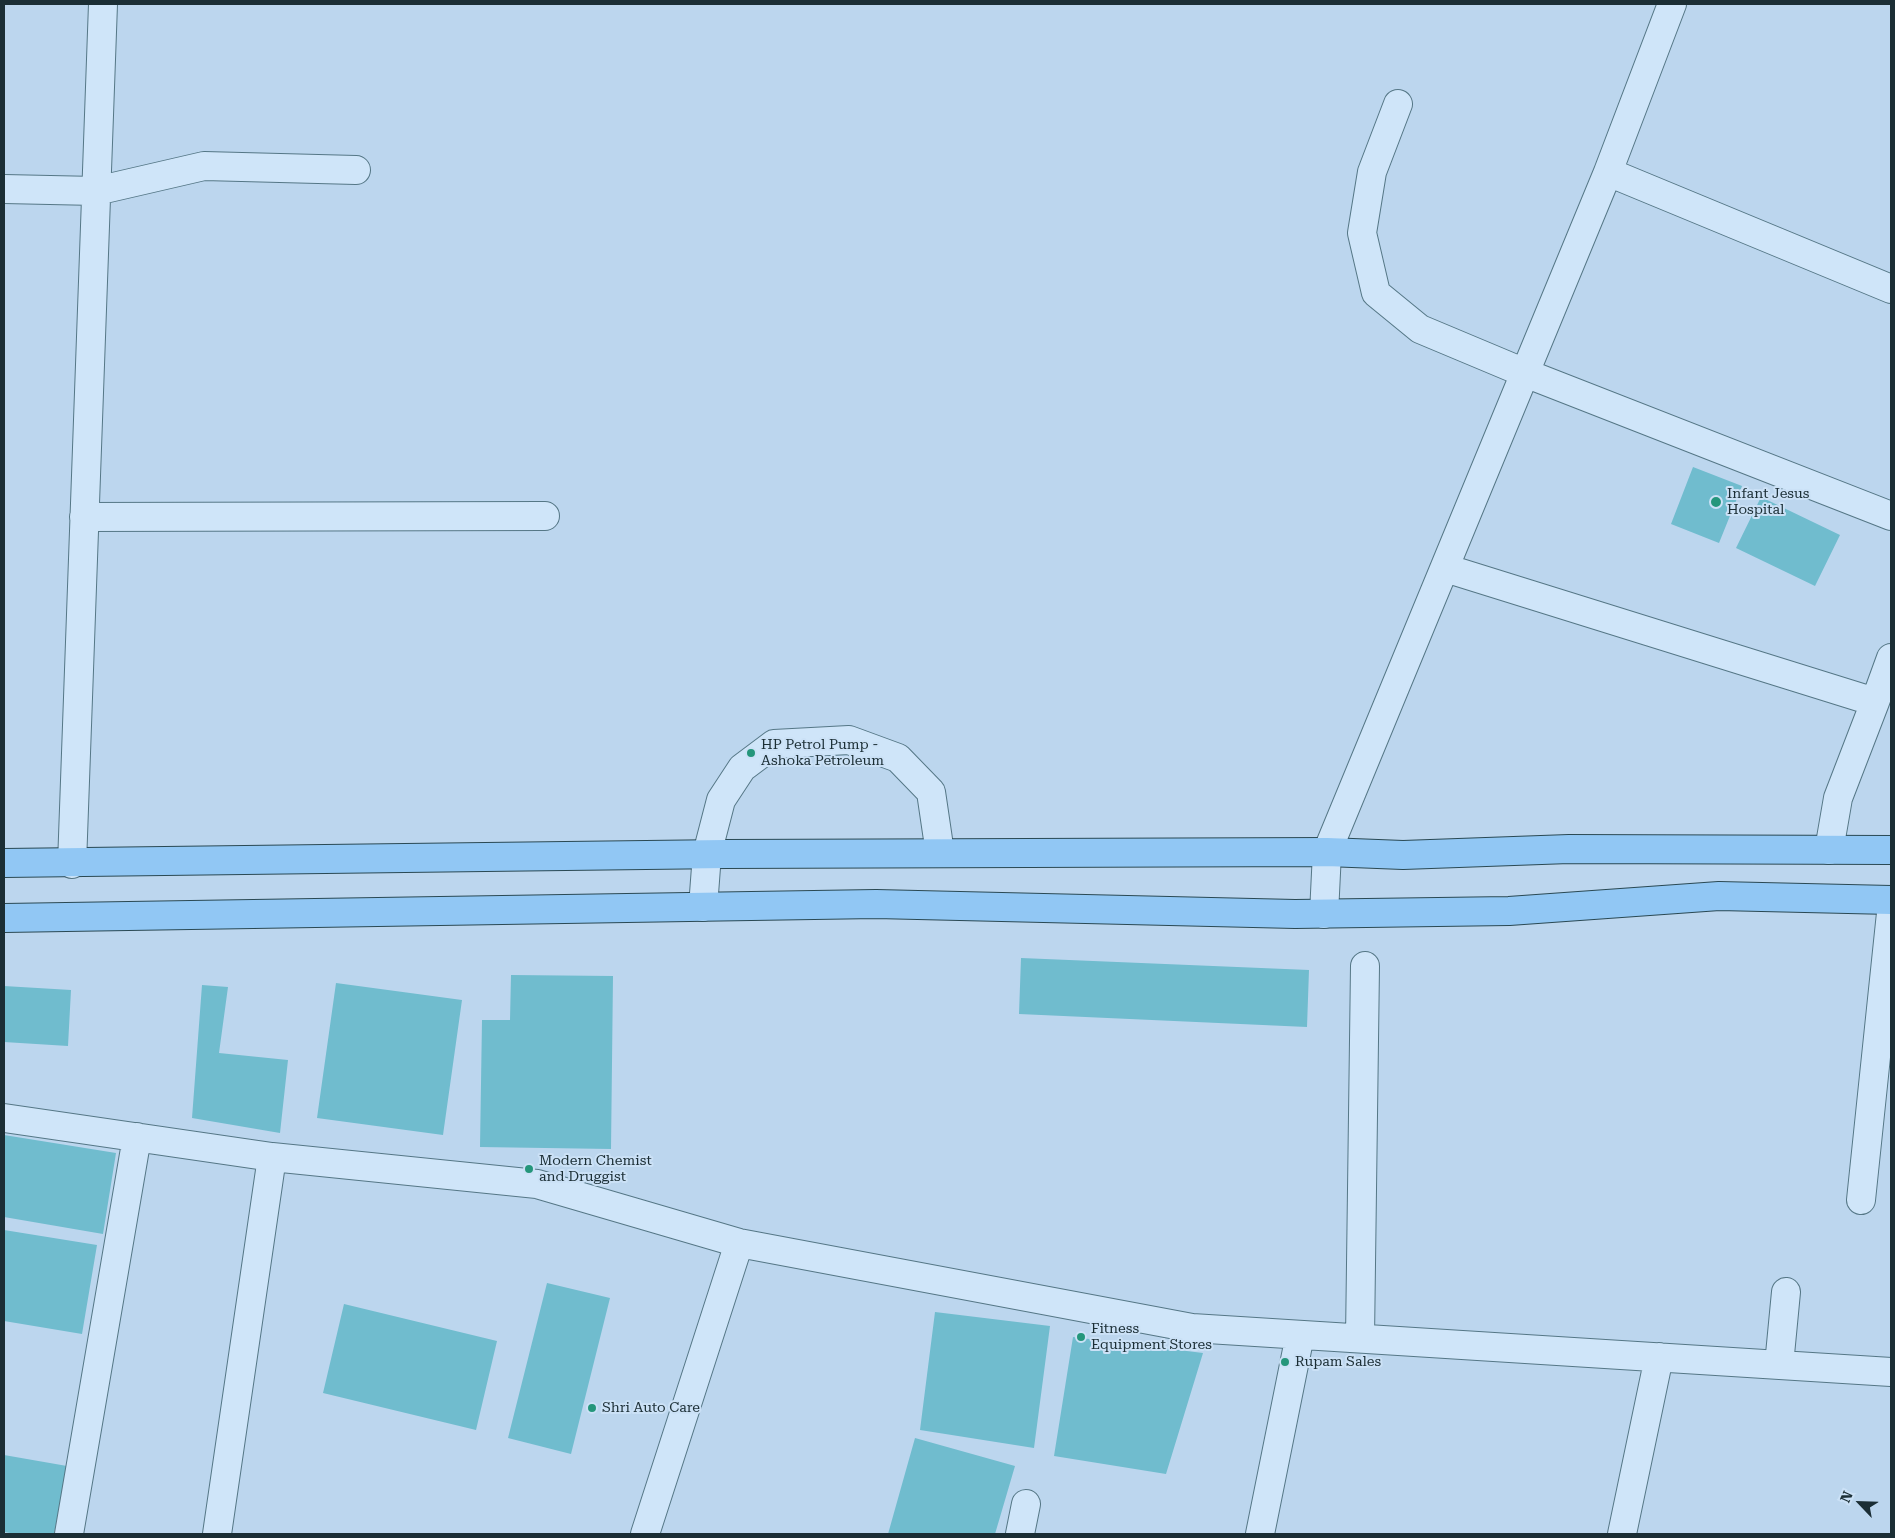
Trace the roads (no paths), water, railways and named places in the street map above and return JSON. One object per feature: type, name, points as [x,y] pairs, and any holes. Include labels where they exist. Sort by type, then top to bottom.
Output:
[{"type":"main road","points":[[4,863],[72,864],[707,854],[1327,852],[1403,855],[1569,849],[1891,850]]},
{"type":"main road","points":[[4,918],[876,904],[1324,914],[1510,910],[1719,896],[1891,900]]},
{"type":"street","points":[[72,864],[103,4]]},
{"type":"street","points":[[1324,914],[1327,852],[1608,172],[1672,4]]},
{"type":"street","points":[[1398,104],[1372,172],[1362,233],[1376,293],[1420,329],[1525,373],[1891,516]]},
{"type":"street","points":[[4,189],[96,190],[204,166],[356,170]]},
{"type":"street","points":[[1608,172],[1891,289]]},
{"type":"street","points":[[84,517],[545,516]]},
{"type":"street","points":[[1445,568],[1875,702]]},
{"type":"street","points":[[1829,850],[1838,798],[1891,658]]},
{"type":"street","points":[[703,907],[707,854],[721,800],[742,768],[774,744],[849,740],[898,758],[931,792],[940,853]]},
{"type":"street","points":[[1861,1200],[1891,912]]},
{"type":"street","points":[[1360,1338],[1365,966]]},
{"type":"street","points":[[4,1118],[272,1157],[537,1184],[739,1243],[1192,1328],[1891,1372]]},
{"type":"street","points":[[69,1534],[137,1137]]},
{"type":"street","points":[[217,1534],[272,1157]]},
{"type":"street","points":[[645,1534],[739,1243]]},
{"type":"street","points":[[1779,1365],[1786,1292]]},
{"type":"street","points":[[1260,1534],[1300,1335]]},
{"type":"street","points":[[1622,1534],[1659,1357]]},
{"type":"street","points":[[1020,1534],[1026,1504]]},
{"type":"place","name":"Infant Jesus Hospital","points":[[1716,502]]},
{"type":"place","name":"HP Petrol Pump - Ashoka Petroleum","points":[[751,753]]},
{"type":"place","name":"Modern Chemist and Druggist","points":[[529,1169]]},
{"type":"place","name":"Fitness Equipment Stores","points":[[1081,1337]]},
{"type":"place","name":"Rupam Sales","points":[[1285,1362]]},
{"type":"place","name":"Shri Auto Care","points":[[592,1408]]}]
